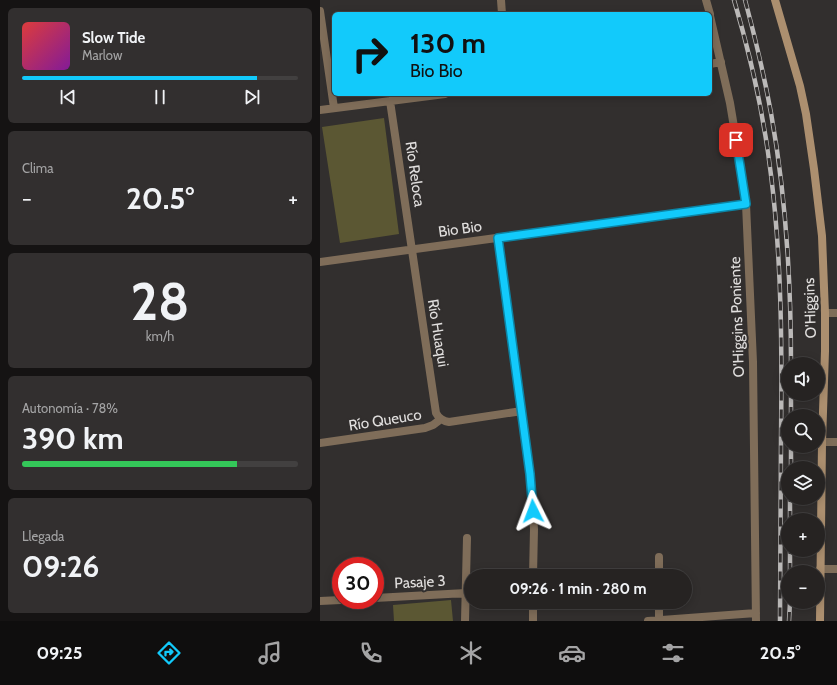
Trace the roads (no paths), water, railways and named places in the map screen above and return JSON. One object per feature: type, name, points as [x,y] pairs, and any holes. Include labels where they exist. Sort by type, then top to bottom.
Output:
[{"type":"street","points":[[501,0],[502,12]]},
{"type":"street","name":"O'Higgins Poniente","points":[[706,0],[709,12]]},
{"type":"street","name":"O'Higgins","points":[[775,0],[800,86],[811,142],[822,236],[825,313],[823,409]]},
{"type":"street","points":[[320,11],[332,94]]},
{"type":"street","name":"O'Higgins Poniente","points":[[712,24],[732,110],[746,204],[753,362],[756,617]]},
{"type":"street","points":[[712,64],[721,62]]},
{"type":"street","points":[[332,96],[334,108]]},
{"type":"street","points":[[320,110],[429,96]]},
{"type":"street","name":"Río Reloca","points":[[390,101],[412,250]]},
{"type":"street","name":"Bio Bio","points":[[320,262],[746,204]]},
{"type":"street","points":[[498,238],[530,474],[533,517],[533,569]]},
{"type":"street","name":"Río Huaqui","points":[[412,250],[436,412],[441,419]]},
{"type":"street","points":[[825,313],[837,313]]},
{"type":"street","name":"Río Queuco","points":[[320,443],[426,428],[441,419],[450,422],[522,411]]},
{"type":"street","points":[[825,442],[837,442]]},
{"type":"street","name":"O'Higgins","points":[[820,565],[822,453]]},
{"type":"street","points":[[466,569],[467,538]]},
{"type":"street","points":[[659,557],[659,569]]},
{"type":"street","points":[[825,569],[837,569]]},
{"type":"street","name":"Pasaje 3","points":[[384,598],[464,593]]},
{"type":"street","points":[[320,601],[332,600]]},
{"type":"street","points":[[465,609],[465,621]]},
{"type":"street","points":[[533,609],[533,621]]},
{"type":"street","points":[[659,609],[659,621]]},
{"type":"street","name":"O'Higgins","points":[[820,609],[820,621]]},
{"type":"street","points":[[648,621],[756,617]]},
{"type":"railway","points":[[734,0],[746,43],[761,109],[775,208],[781,340],[780,621]]},
{"type":"railway","points":[[745,0],[768,99],[780,175],[789,270],[791,357]]},
{"type":"railway","points":[[791,401],[791,409]]},
{"type":"railway","points":[[791,453],[791,461]]},
{"type":"railway","points":[[790,505],[790,513]]},
{"type":"railway","points":[[790,557],[790,565]]},
{"type":"railway","points":[[789,621],[790,609]]}]
